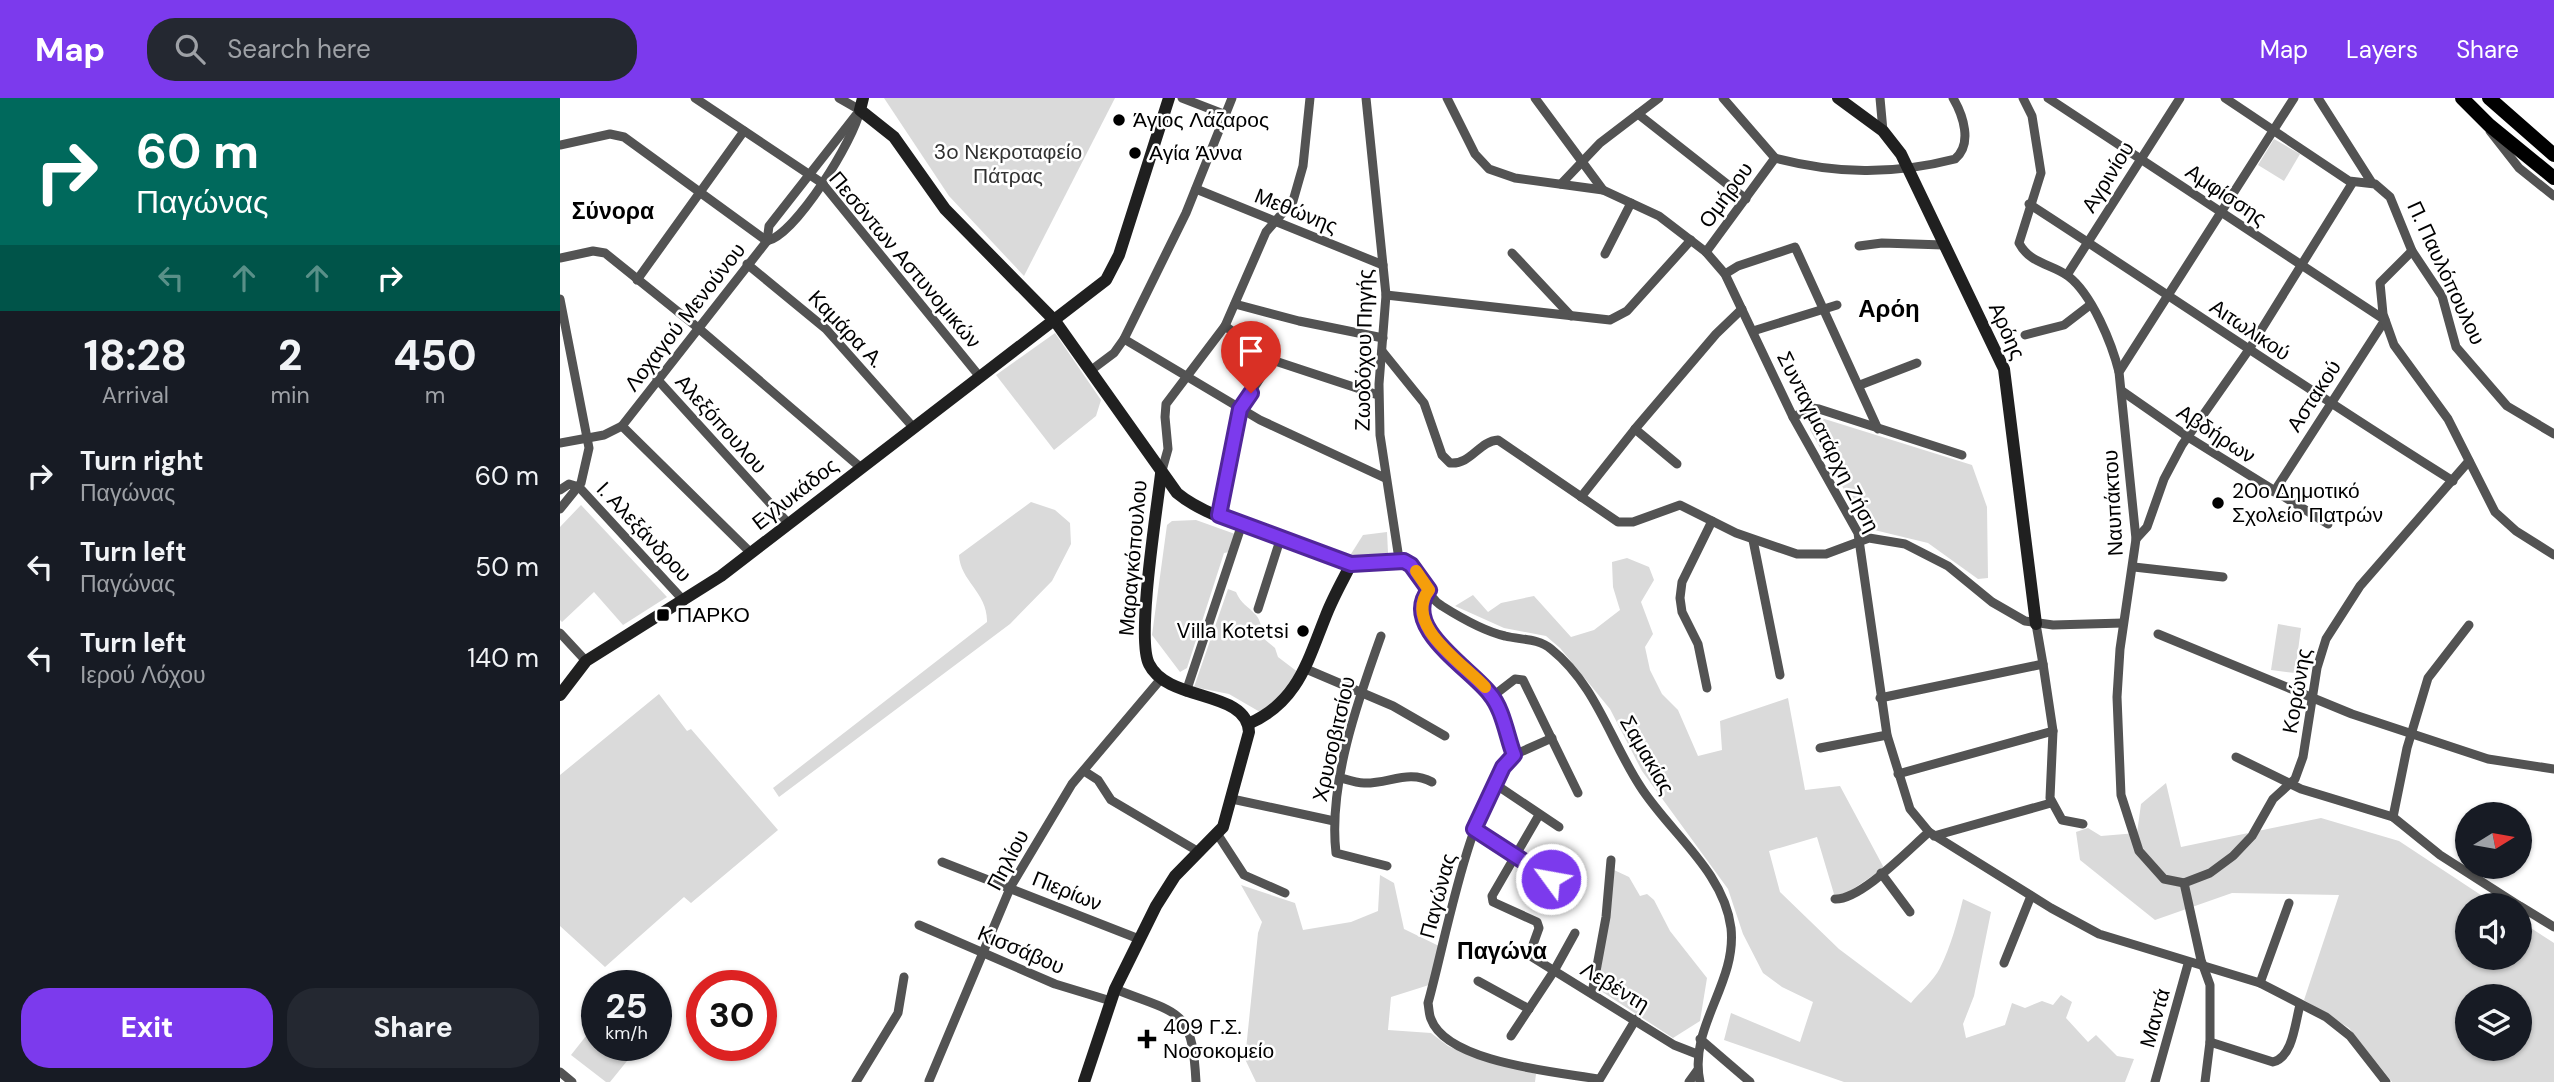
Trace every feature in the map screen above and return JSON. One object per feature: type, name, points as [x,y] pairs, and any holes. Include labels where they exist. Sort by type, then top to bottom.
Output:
[{"type":"main road","name":"Εγλυκάδος","points":[[560,695],[586,661],[684,601],[751,553],[913,426],[1103,284],[1111,273],[1169,98]]},
{"type":"main road","name":"Αρόης","points":[[1838,98],[1892,140],[1909,168],[2004,369],[2036,624]]},
{"type":"main road","points":[[2462,98],[2554,178]]},
{"type":"main road","points":[[2489,98],[2554,155]]},
{"type":"main road","name":"Μαραγκόπουλου","points":[[862,104],[901,145],[945,209],[1055,321],[1161,474],[1143,635],[1146,657],[1160,680]]},
{"type":"main road","points":[[1161,474],[1188,501],[1351,564],[1330,605],[1306,669],[1284,701],[1248,724]]},
{"type":"main road","points":[[1084,1082],[1113,995],[1139,939],[1175,876],[1218,835],[1232,799],[1248,738],[1248,724],[1243,715],[1228,704],[1186,692],[1160,680]]},
{"type":"street","name":"Πεσόντων Αστυνομικών","points":[[695,98],[822,183],[980,377]]},
{"type":"street","points":[[560,145],[610,134],[624,137],[767,241],[781,235],[848,145],[862,104],[839,98]]},
{"type":"street","points":[[1182,98],[1226,115]]},
{"type":"street","points":[[1090,371],[1114,353],[1124,339],[1196,189],[1232,98]]},
{"type":"street","points":[[1161,474],[1168,449],[1165,407],[1225,326],[1266,232],[1288,209],[1297,192],[1303,166],[1310,98]]},
{"type":"street","name":"Ζωοδόχου Πηγής","points":[[1366,98],[1385,295],[1378,395],[1385,478],[1399,559]]},
{"type":"street","name":"Συνταγματάρχη Ζήση","points":[[1447,98],[1475,154],[1486,167],[1506,176],[1603,190],[1659,216],[1706,252],[1725,274],[1794,417],[1850,516],[1860,541],[1887,735],[1910,808],[1932,834],[2031,896],[2106,937],[2260,984],[2300,1005],[2342,1028],[2386,1082]]},
{"type":"street","points":[[1535,98],[1603,190]]},
{"type":"street","points":[[1561,184],[1582,159],[1659,98]]},
{"type":"street","name":"Ομήρου","points":[[1723,98],[1774,158],[1833,171],[1909,168],[1955,159],[1961,153],[1964,124],[1953,98]]},
{"type":"street","points":[[1880,98],[1883,131]]},
{"type":"street","points":[[2023,98],[2032,116],[2042,173],[2029,204],[2020,243],[2036,261],[2067,275]]},
{"type":"street","name":"Αμφίσσης","points":[[2048,98],[2062,102],[2140,159],[2385,320]]},
{"type":"street","name":"Αγρινίου","points":[[2067,275],[2180,98]]},
{"type":"street","points":[[2225,98],[2353,182],[2372,183]]},
{"type":"street","points":[[2119,372],[2294,98]]},
{"type":"street","name":"Π. Παυλόπουλου","points":[[2318,98],[2372,183],[2382,188],[2393,201],[2412,251],[2440,292],[2456,347],[2507,406],[2554,434]]},
{"type":"street","name":"Λοχαγού Μενούνου","points":[[622,426],[767,241],[769,226],[862,104]]},
{"type":"street","points":[[2474,110],[2514,163],[2554,195]]},
{"type":"street","points":[[1638,114],[1746,199]]},
{"type":"street","points":[[637,280],[744,131]]},
{"type":"street","name":"Ομήρου","points":[[1706,252],[1774,158]]},
{"type":"street","points":[[2136,539],[2147,527],[2164,479],[2188,437],[2248,351],[2353,182]]},
{"type":"street","name":"Μεθώνης","points":[[1196,189],[1383,265]]},
{"type":"street","points":[[1605,254],[1631,203]]},
{"type":"street","name":"Αιτωλικού","points":[[2029,204],[2170,296],[2248,351],[2453,481]]},
{"type":"street","points":[[1385,295],[1607,320],[1619,317],[1691,240]]},
{"type":"street","points":[[1859,246],[1882,243],[1944,245]]},
{"type":"street","points":[[1725,274],[1738,266],[1795,247],[1878,429]]},
{"type":"street","points":[[560,258],[599,251],[697,327],[860,467]]},
{"type":"street","points":[[2412,251],[2380,283],[2385,320],[2397,352],[2448,419],[2498,516],[2554,555]]},
{"type":"street","points":[[1512,253],[1571,316]]},
{"type":"street","name":"Καμάρα Α.","points":[[747,264],[826,329],[913,426]]},
{"type":"street","name":"Ναυπάκτου","points":[[2067,275],[2090,305],[2109,341],[2122,391],[2136,539],[2134,567],[2123,623],[2117,697],[2121,795],[2139,851],[2164,879],[2184,883]]},
{"type":"street","points":[[560,299],[589,439],[587,464],[579,487],[560,509]]},
{"type":"street","points":[[1235,304],[1299,321],[1383,338]]},
{"type":"street","points":[[1753,331],[1837,304]]},
{"type":"street","points":[[2025,335],[2064,326],[2090,305]]},
{"type":"street","points":[[1581,497],[1716,334],[1742,309]]},
{"type":"street","name":"Αστακού","points":[[2274,492],[2385,320]]},
{"type":"street","points":[[1225,326],[1272,360],[1378,395]]},
{"type":"street","points":[[1124,339],[1240,409],[1385,478]]},
{"type":"street","points":[[1381,351],[1423,403],[1446,460],[1452,463],[1463,462],[1490,442],[1501,441],[1622,523],[1633,522],[1678,504],[1753,540],[1792,553],[1815,556],[1860,541],[1888,539],[1924,551],[1956,571],[2004,610],[2036,624],[2123,623]]},
{"type":"street","points":[[1219,515],[1240,409],[1272,360]]},
{"type":"street","points":[[1860,385],[1917,363]]},
{"type":"street","name":"Αλεξόπουλου","points":[[657,379],[788,523]]},
{"type":"street","name":"Αβδήρων","points":[[2122,391],[2188,437],[2328,524]]},
{"type":"street","points":[[1794,417],[1812,408],[1962,455]]},
{"type":"street","points":[[561,442],[589,439],[622,426],[751,553]]},
{"type":"street","points":[[1635,429],[1677,464]]},
{"type":"street","name":"Κορώνης","points":[[2184,883],[2210,873],[2233,856],[2252,835],[2273,799],[2289,784],[2301,766],[2321,649],[2360,586],[2469,461]]},
{"type":"street","points":[[560,490],[569,484],[579,487]]},
{"type":"street","name":"Ι. Αλεξάνδρου","points":[[579,487],[684,601]]},
{"type":"street","points":[[1707,688],[1698,644],[1681,608],[1680,598],[1682,582],[1712,521]]},
{"type":"street","points":[[1186,692],[1242,524]]},
{"type":"street","points":[[1258,609],[1281,537]]},
{"type":"street","points":[[1753,540],[1780,675]]},
{"type":"street","points":[[1351,564],[1399,559]]},
{"type":"street","name":"Σαμακίας","points":[[1399,559],[1411,565],[1438,604],[1476,625],[1504,636],[1543,644],[1553,651],[1596,702],[1642,790],[1718,889],[1729,918],[1731,950],[1728,969],[1700,1039],[1697,1054],[1700,1082]]},
{"type":"street","points":[[2134,567],[2223,578]]},
{"type":"street","points":[[1429,590],[1422,605],[1426,627],[1493,696],[1514,755],[1552,738]]},
{"type":"street","points":[[2036,624],[2053,731],[2051,803],[2062,820],[2083,824]]},
{"type":"street","points":[[2393,817],[2411,733],[2432,670],[2469,625]]},
{"type":"street","points":[[560,633],[586,661]]},
{"type":"street","points":[[2158,634],[2211,654],[2314,700],[2488,759],[2554,769]]},
{"type":"street","name":"Χρυσοβιτσίου","points":[[1381,636],[1361,692],[1334,821],[1336,853],[1387,866]]},
{"type":"street","points":[[1880,698],[2043,664]]},
{"type":"street","points":[[1306,669],[1393,706],[1445,736]]},
{"type":"street","points":[[1493,696],[1515,679],[1523,680],[1578,793]]},
{"type":"street","name":"Πηλίου","points":[[929,1081],[1011,886],[1072,784],[1160,680]]},
{"type":"street","points":[[1898,774],[2053,731]]},
{"type":"street","points":[[1820,748],[1887,735]]},
{"type":"street","name":"Παγώνας","points":[[1514,755],[1494,784],[1474,829],[1428,1003],[1431,1020],[1458,1046],[1523,1067],[1598,1080]]},
{"type":"street","points":[[2236,757],[2289,784],[2393,817],[2441,855],[2500,893]]},
{"type":"street","points":[[1084,771],[1098,780],[1111,800],[1199,852]]},
{"type":"street","points":[[1341,778],[1364,783],[1394,777],[1423,777],[1432,782]]},
{"type":"street","points":[[1494,784],[1559,827]]},
{"type":"street","points":[[1232,799],[1334,821]]},
{"type":"street","points":[[1835,899],[1846,898],[1932,834],[2051,803]]},
{"type":"street","name":"Λεβέντη","points":[[1539,816],[1492,900],[1537,922],[1539,928],[1530,955],[1674,1045],[1697,1054]]},
{"type":"street","points":[[1474,829],[1569,890]]},
{"type":"street","points":[[1218,835],[1244,876],[1285,893]]},
{"type":"street","points":[[1592,993],[1604,926],[1611,860]]},
{"type":"street","name":"Πιερίων","points":[[942,862],[1011,886],[1139,939]]},
{"type":"street","points":[[1881,873],[1910,912]]},
{"type":"street","points":[[2184,883],[2203,967],[2210,985],[2210,1042],[2205,1082]]},
{"type":"street","points":[[2004,963],[2031,896]]},
{"type":"street","points":[[2260,984],[2289,903]]},
{"type":"street","points":[[2532,914],[2554,928]]},
{"type":"street","name":"Κισσάβου","points":[[919,925],[1061,986],[1113,995],[1182,1019],[1191,1036],[1196,1082]]},
{"type":"street","points":[[1511,1036],[1554,971],[1574,933]]},
{"type":"street","name":"Μαντά","points":[[2155,1082],[2188,964]]},
{"type":"street","points":[[856,1082],[898,1013],[904,977]]},
{"type":"street","points":[[1478,981],[1529,1009]]},
{"type":"street","points":[[2210,1042],[2273,1062],[2281,1060],[2287,1053],[2300,1005]]},
{"type":"street","points":[[1598,1080],[1636,1019]]},
{"type":"street","points":[[1700,1039],[1750,1082]]},
{"type":"street","points":[[1689,1082],[1698,1071]]},
{"type":"street","points":[[560,1072],[572,1082]]},
{"type":"green space","name":"3o Νεκροταφείο Πάτρας","points":[[884,98],[1115,98],[1024,276],[949,196]]},
{"type":"green space","points":[[2274,139],[2300,154],[2284,181],[2258,165]]},
{"type":"green space","points":[[1055,333],[1101,400],[1096,416],[1054,450],[996,375]]},
{"type":"green space","points":[[1815,416],[1972,465],[1987,507],[1988,578],[1978,579],[1928,543],[1866,528],[1810,430]]},
{"type":"green space","points":[[1031,502],[1055,510],[1070,523],[1071,544],[1052,581],[1010,624],[779,797],[773,788],[987,622],[983,603],[964,572],[959,555]]},
{"type":"green space","points":[[581,505],[667,597],[623,625],[594,592],[562,622],[560,620],[560,527]]},
{"type":"green space","points":[[1196,520],[1235,534],[1229,552],[1224,553],[1187,668],[1180,672],[1152,635],[1167,525],[1172,521]]},
{"type":"green space","points":[[1387,532],[1388,553],[1362,558],[1351,554],[1363,535]]},
{"type":"green space","points":[[1627,558],[1649,567],[1654,580],[1641,602],[1653,634],[1645,647],[1650,670],[1662,694],[1678,710],[1698,756],[1722,750],[1720,721],[1788,698],[1805,790],[1840,786],[1884,868],[1844,895],[1834,894],[1817,837],[1769,851],[1780,892],[1839,949],[1911,1003],[1940,968],[1951,943],[1963,899],[1991,912],[1974,996],[1963,1024],[1966,1038],[2005,1025],[2012,1003],[2025,1008],[2042,1001],[2053,1005],[2061,995],[2072,1002],[2066,1018],[2088,1042],[2096,1035],[2117,1056],[2134,1059],[2125,1082],[1844,1082],[1724,1040],[1731,1013],[1800,1042],[1813,1002],[1782,987],[1763,973],[1743,934],[1728,889],[1642,771],[1610,709],[1560,648],[1546,636],[1504,628],[1455,606],[1473,595],[1488,612],[1501,603],[1534,596],[1571,637],[1594,630],[1620,610],[1613,587],[1612,562]]},
{"type":"green space","points":[[1228,589],[1236,592],[1256,615],[1263,638],[1275,648],[1278,657],[1299,673],[1279,698],[1260,712],[1229,694],[1194,687]]},
{"type":"green space","points":[[2278,624],[2301,628],[2295,673],[2271,670]]},
{"type":"green space","points":[[659,694],[687,731],[691,729],[778,830],[691,903],[684,897],[605,967],[560,926],[560,775]]},
{"type":"green space","points":[[2166,783],[2181,847],[2321,818],[2399,841],[2478,893],[2455,893],[2455,970],[2532,970],[2532,929],[2554,943],[2554,1082],[2392,1082],[2349,1028],[2304,1000],[2339,895],[2232,893],[2155,920],[2080,860],[2076,832],[2088,828],[2101,836],[2137,833],[2141,804]]},
{"type":"green space","points":[[1614,870],[1629,877],[1640,896],[1647,894],[1654,900],[1670,931],[1707,978],[1700,1021],[1673,1038],[1598,989]]},
{"type":"green space","points":[[1380,875],[1394,883],[1404,929],[1439,946],[1429,985],[1391,997],[1388,1030],[1431,1033],[1448,1046],[1469,1055],[1536,1074],[1535,1082],[1256,1082],[1245,1059],[1258,933],[1262,922],[1241,885],[1295,903],[1303,930],[1351,922],[1378,911]]},
{"type":"green space","points":[[581,1042],[581,1061],[627,1061],[610,1082],[606,1082],[571,1055]]},
{"type":"slow traffic","points":[[1416,571],[1429,590],[1422,605],[1426,627],[1485,687]]},
{"type":"place","name":"Άγιος Λάζαρος","points":[[1119,120]]},
{"type":"place","name":"Αγία Άννα","points":[[1135,153]]},
{"type":"place","name":"20ο Δημοτικό Σχολείο Πατρών","points":[[2218,503]]},
{"type":"place","name":"ΠΑΡΚΟ","points":[[663,615]]},
{"type":"place","name":"Villa Kotetsi","points":[[1303,631]]},
{"type":"place","name":"409 Γ.Σ. Νοσοκομείο","points":[[1147,1039]]},
{"type":"district","name":"Σύνορα","points":[[613,211]]},
{"type":"district","name":"Αρόη","points":[[1889,308]]},
{"type":"district","name":"Παγώνα","points":[[1502,951]]},
{"type":"route","points":[[1251,393],[1240,409],[1219,515],[1351,564],[1399,559],[1411,565],[1429,590],[1422,605],[1426,627],[1493,696],[1514,755],[1503,767],[1474,829],[1551,879]]}]
